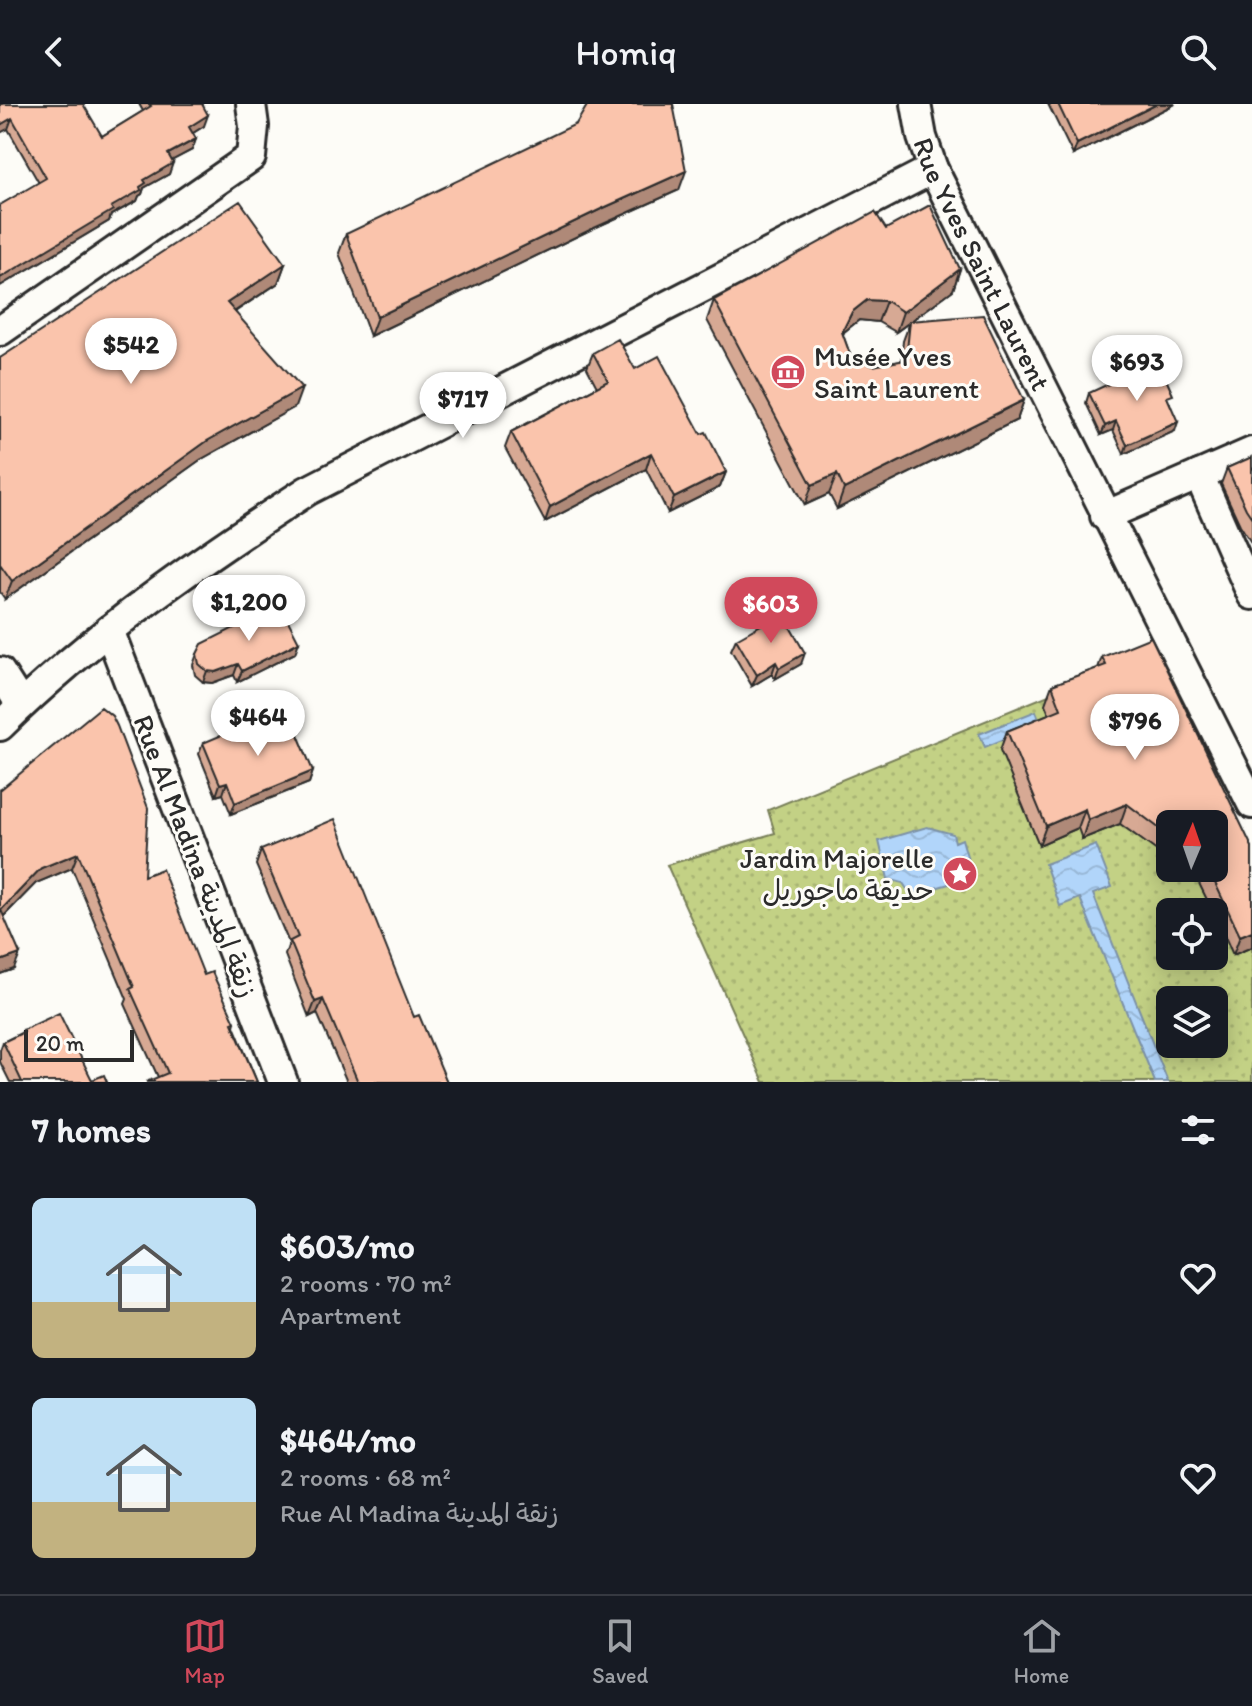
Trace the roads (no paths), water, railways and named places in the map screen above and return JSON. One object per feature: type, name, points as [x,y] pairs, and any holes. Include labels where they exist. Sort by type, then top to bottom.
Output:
[{"type":"street","points":[[0,331],[251,157],[254,126],[251,104]]},
{"type":"street","name":"Rue Yves Saint Laurent","points":[[916,104],[922,137],[933,169],[1252,804]]},
{"type":"street","points":[[0,726],[56,671],[109,630],[220,547],[307,491],[933,169]]},
{"type":"street","points":[[1105,516],[1252,452]]},
{"type":"street","points":[[1199,475],[1252,595]]},
{"type":"street","name":"Rue Al Madina زنقة المدينة","points":[[109,630],[283,1082]]},
{"type":"street","points":[[0,672],[21,705]]},
{"type":"water","points":[[1036,711],[1041,724],[985,747],[979,734]]},
{"type":"water","points":[[927,827],[953,834],[955,842],[962,839],[973,877],[911,895],[903,883],[888,879],[879,841]]},
{"type":"water","points":[[1096,845],[1112,887],[1093,894],[1168,1082],[1155,1082],[1080,898],[1060,906],[1045,864]]},
{"type":"place","name":"Musée Yves Saint Laurent","points":[[788,372]]},
{"type":"place","name":"Jardin Majorelle حديقة ماجوريل","points":[[960,874]]}]
